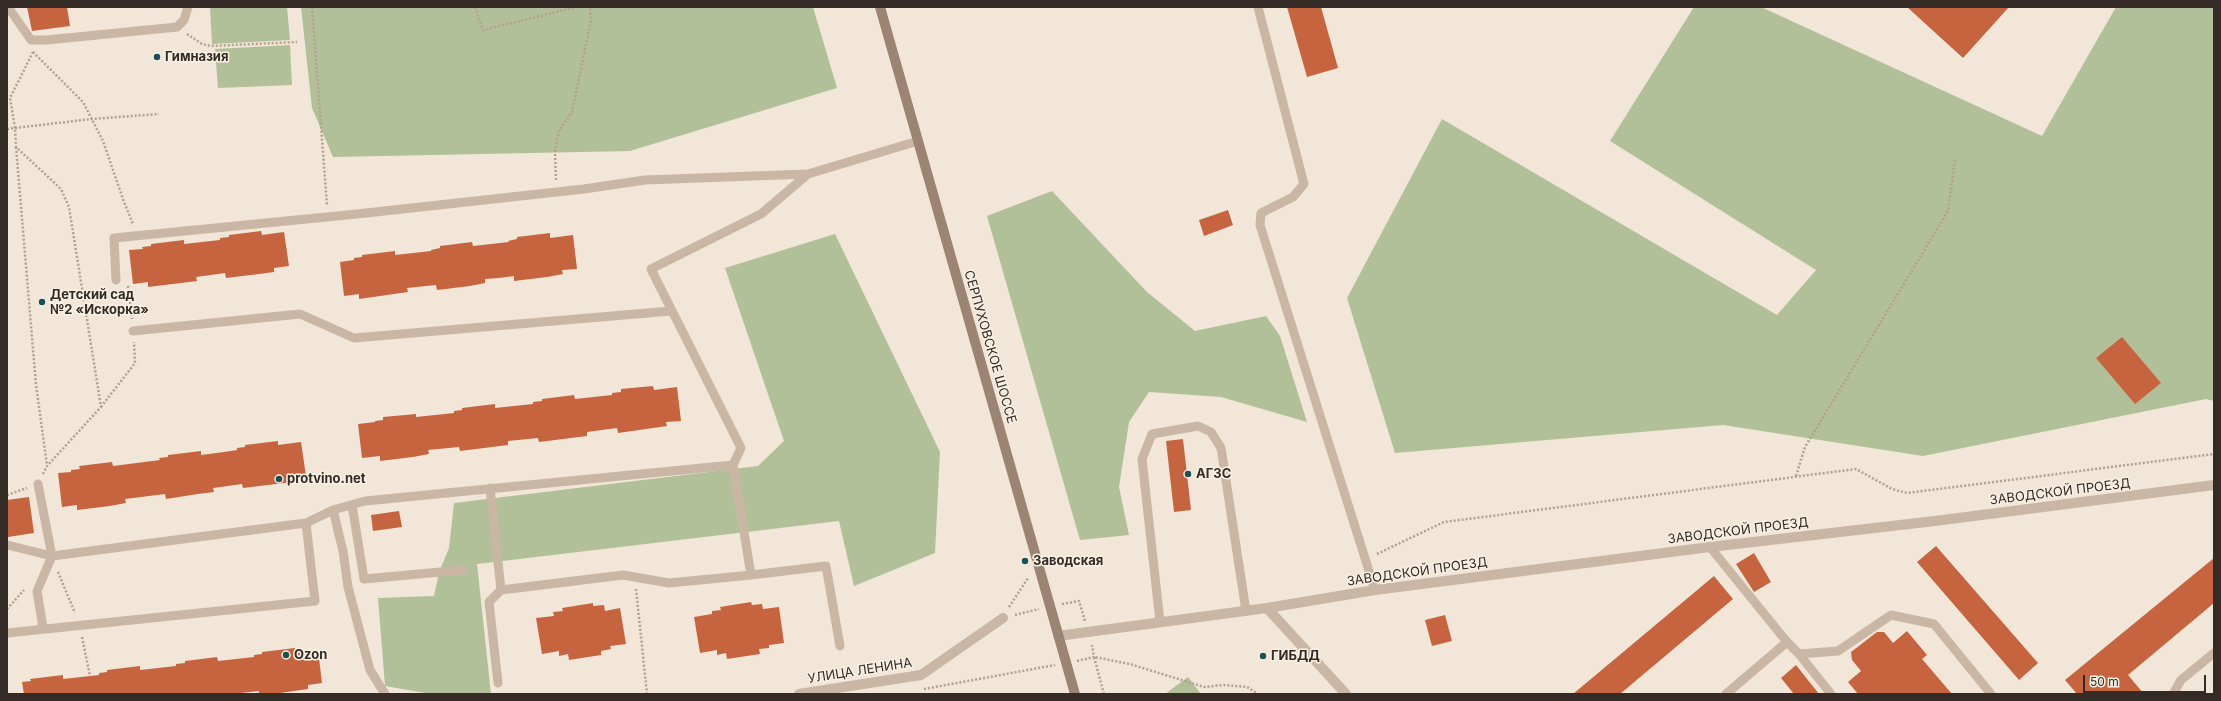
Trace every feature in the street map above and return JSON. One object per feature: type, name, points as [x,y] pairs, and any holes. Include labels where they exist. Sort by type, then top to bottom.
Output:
[{"type":"main road","name":"СЕРПУХОВСКОЕ ШОССЕ","points":[[880,7],[1075,694]]},
{"type":"street","name":"ЗАВОДСКОЙ ПРОЕЗД","points":[[1058,636],[1267,608],[1375,590],[2214,485]]},
{"type":"street","points":[[1267,608],[1346,694]]},
{"type":"street","name":"УЛИЦА ЛЕНИНА","points":[[799,694],[921,674],[1003,618]]},
{"type":"lane","points":[[8,7],[30,40],[47,40],[177,27],[184,20],[188,7]]},
{"type":"lane","points":[[1258,7],[1304,184],[1293,197],[1261,213],[1260,225],[1375,590]]},
{"type":"lane","points":[[116,280],[114,238],[558,192],[645,180],[808,174],[918,141]]},
{"type":"lane","points":[[751,575],[733,465],[741,448],[651,270],[761,214],[808,174]]},
{"type":"lane","points":[[133,331],[300,314],[354,338],[671,311]]},
{"type":"lane","points":[[1160,622],[1142,459],[1152,434],[1198,426],[1211,432],[1222,448],[1246,611]]},
{"type":"lane","points":[[7,545],[52,556],[306,523],[333,510],[365,501],[733,465]]},
{"type":"lane","points":[[38,484],[52,556],[37,591],[43,628]]},
{"type":"lane","points":[[490,488],[502,590]]},
{"type":"lane","points":[[352,504],[364,579],[463,570]]},
{"type":"lane","points":[[333,510],[343,551],[348,587],[370,670],[385,694]]},
{"type":"lane","points":[[7,633],[43,628],[315,601],[306,523]]},
{"type":"lane","points":[[1710,547],[1831,694]]},
{"type":"lane","points":[[498,682],[488,602],[502,590],[623,575],[669,583],[826,566],[840,646]]},
{"type":"lane","points":[[1799,654],[1838,651],[1891,615],[1934,624],[1991,694]]},
{"type":"lane","points":[[1726,694],[1787,642]]},
{"type":"lane","points":[[2173,694],[2181,680],[2214,653]]},
{"type":"path","points":[[312,7],[328,217]]},
{"type":"path","points":[[475,7],[483,30],[577,7]]},
{"type":"path","points":[[558,192],[554,152],[559,130],[572,112],[591,20],[590,7]]},
{"type":"path","points":[[177,27],[202,44],[211,46],[297,42]]},
{"type":"path","points":[[28,46],[83,102],[103,141],[124,202],[140,235]]},
{"type":"path","points":[[33,52],[10,98],[15,128],[36,385],[48,466]]},
{"type":"path","points":[[7,129],[92,119],[159,114]]},
{"type":"path","points":[[16,147],[61,189],[69,207],[101,407]]},
{"type":"path","points":[[1796,476],[1805,447],[1948,211],[1955,159]]},
{"type":"path","points":[[7,495],[38,484],[48,466],[101,407],[136,363],[128,286]]},
{"type":"path","points":[[1366,560],[1444,522],[1796,476],[1856,469],[1892,489],[1907,493],[2214,454]]},
{"type":"path","points":[[635,577],[647,694]]},
{"type":"path","points":[[1003,618],[1028,577]]},
{"type":"path","points":[[7,610],[26,588],[37,591]]},
{"type":"path","points":[[1003,618],[1050,607]]},
{"type":"path","points":[[1104,694],[1094,657],[1130,664],[1204,687],[1223,685],[1247,687],[1258,694]]},
{"type":"path","points":[[920,690],[1066,663]]},
{"type":"green space","points":[[210,7],[287,7],[290,40],[212,44]]},
{"type":"green space","points":[[301,7],[813,7],[837,88],[630,151],[333,157],[312,108]]},
{"type":"green space","points":[[1694,7],[1761,7],[2042,136],[2116,7],[2214,7],[2214,401],[2206,399],[1923,456],[1723,425],[1395,453],[1347,298],[1442,119],[1777,315],[1816,270],[1610,141]]},
{"type":"green space","points":[[290,45],[292,85],[218,88],[215,49]]},
{"type":"green space","points":[[1052,191],[1147,292],[1195,331],[1266,316],[1280,336],[1307,422],[1221,397],[1149,392],[1129,422],[1119,487],[1129,535],[1080,540],[987,216]]},
{"type":"green space","points":[[835,234],[940,452],[935,553],[854,586],[839,521],[477,564],[491,694],[431,694],[385,686],[378,598],[434,596],[439,572],[449,548],[454,503],[758,466],[784,441],[725,268]]},
{"type":"green space","points":[[1188,677],[1201,694],[1165,694]]},
{"type":"building","points":[[27,7],[67,7],[70,26],[32,31]]},
{"type":"building","points":[[1287,7],[1321,7],[1338,68],[1307,77]]},
{"type":"building","points":[[1907,7],[2009,7],[1963,58]]},
{"type":"building","points":[[1228,210],[1233,225],[1204,236],[1199,220]]},
{"type":"building","points":[[261,231],[262,235],[284,232],[289,266],[274,268],[274,272],[226,278],[225,273],[196,277],[197,281],[148,287],[148,282],[133,284],[129,250],[143,249],[142,247],[151,246],[151,244],[184,240],[184,244],[220,240],[220,238],[229,237],[229,235]]},
{"type":"building","points":[[550,233],[550,238],[573,235],[577,269],[562,270],[563,274],[514,281],[514,276],[485,279],[485,283],[437,290],[436,285],[407,288],[408,292],[359,299],[359,294],[344,296],[340,262],[354,260],[354,258],[362,257],[362,255],[395,251],[395,255],[431,251],[440,248],[440,246],[472,242],[473,246],[509,242],[508,241],[517,239],[517,237]]},
{"type":"building","points":[[2122,337],[2161,383],[2135,404],[2096,358]]},
{"type":"building","points":[[653,386],[654,390],[677,387],[681,421],[666,422],[667,426],[618,433],[617,428],[587,432],[587,436],[539,442],[538,438],[508,441],[508,445],[460,451],[459,447],[428,450],[429,454],[380,461],[380,456],[362,458],[358,424],[383,420],[383,417],[416,414],[416,417],[454,413],[454,411],[462,410],[462,408],[495,404],[495,408],[533,404],[533,402],[542,401],[542,399],[574,395],[575,399],[612,395],[612,393],[621,392],[621,389]]},
{"type":"building","points":[[1183,439],[1191,510],[1174,512],[1166,441]]},
{"type":"building","points":[[278,441],[278,445],[301,442],[306,476],[291,478],[291,482],[243,488],[242,484],[213,488],[214,492],[166,499],[165,494],[125,499],[126,503],[110,506],[77,510],[77,505],[62,507],[58,473],[71,472],[71,470],[80,469],[79,466],[112,462],[113,466],[160,460],[159,458],[168,457],[168,455],[201,451],[201,455],[237,450],[237,448],[245,447],[245,445]]},
{"type":"building","points":[[29,497],[34,533],[8,537],[7,500]]},
{"type":"building","points":[[399,511],[402,527],[373,531],[371,515]]},
{"type":"building","points":[[1936,546],[2038,663],[2019,680],[1917,562]]},
{"type":"building","points":[[1754,553],[1771,582],[1754,592],[1736,564]]},
{"type":"building","points":[[2214,558],[2214,603],[2128,675],[2144,694],[2077,694],[2065,680]]},
{"type":"building","points":[[1714,576],[1733,599],[1620,694],[1573,694]]},
{"type":"building","points":[[751,602],[752,605],[762,604],[763,609],[779,607],[784,643],[769,645],[769,648],[759,649],[760,654],[727,659],[726,653],[717,655],[717,650],[700,653],[694,617],[712,614],[712,611],[721,610],[720,607]]},
{"type":"building","points":[[593,603],[593,606],[604,605],[605,611],[620,608],[626,644],[610,646],[611,649],[601,651],[601,655],[569,660],[568,654],[559,656],[559,651],[542,654],[536,618],[554,616],[553,612],[563,611],[562,608]]},
{"type":"building","points":[[1445,615],[1452,641],[1432,646],[1425,620]]},
{"type":"building","points":[[1907,631],[1927,655],[1922,659],[1952,694],[1858,694],[1848,682],[1861,671],[1852,660],[1851,652],[1877,632],[1884,632],[1893,643]]},
{"type":"building","points":[[295,648],[296,652],[318,650],[322,683],[308,685],[308,689],[273,694],[259,694],[259,691],[231,694],[24,694],[22,682],[31,681],[30,679],[63,675],[63,679],[99,675],[99,673],[107,672],[107,670],[140,666],[140,670],[176,666],[176,664],[185,663],[185,661],[217,657],[218,661],[254,657],[254,655],[262,654],[262,652]]},
{"type":"building","points":[[1796,665],[1819,694],[1794,694],[1781,678]]},
{"type":"place","name":"Гимназия","points":[[157,57]]},
{"type":"place","name":"Детcкий сад №2 «Искорка»","points":[[42,302]]},
{"type":"place","name":"АГЗС","points":[[1188,474]]},
{"type":"place","name":"protvino.net","points":[[279,479]]},
{"type":"place","name":"Заводская","points":[[1025,561]]},
{"type":"place","name":"Ozon","points":[[286,655]]},
{"type":"place","name":"ГИБДД","points":[[1263,656]]}]
